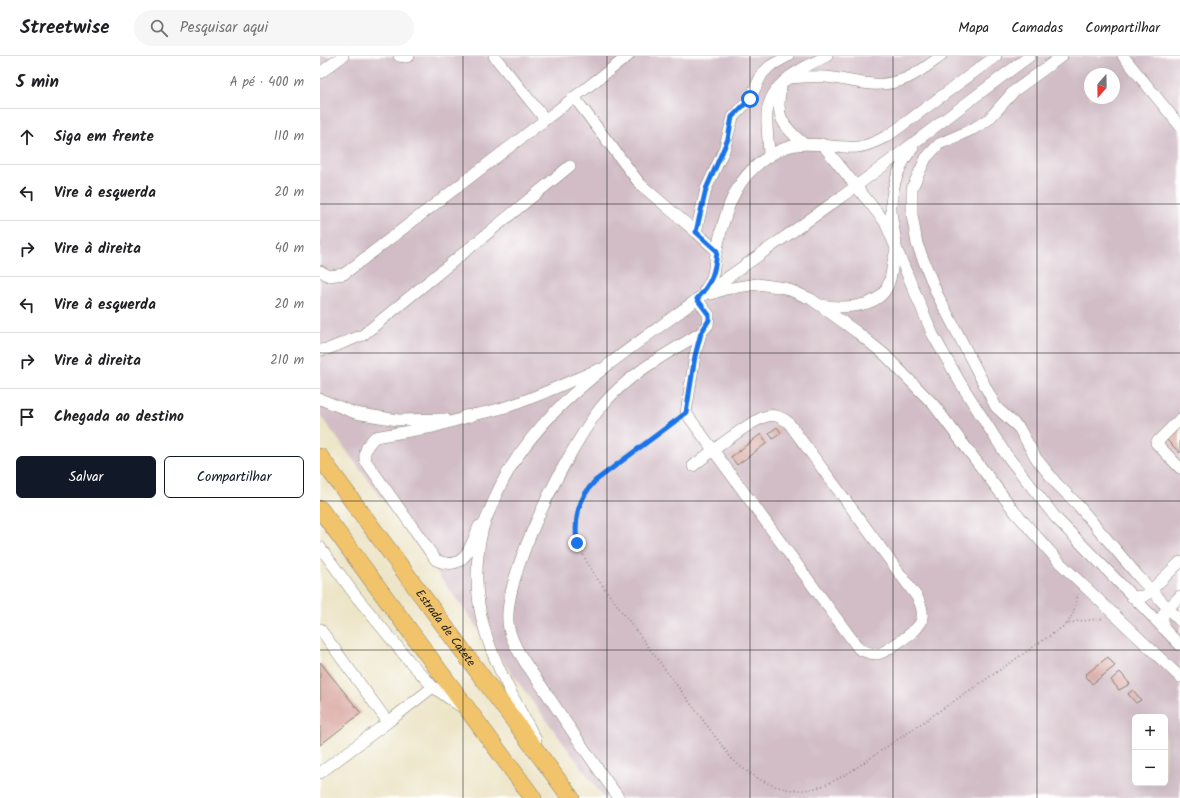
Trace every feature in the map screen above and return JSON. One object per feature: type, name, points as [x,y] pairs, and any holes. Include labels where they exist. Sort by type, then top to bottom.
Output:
[{"type":"highway","name":"Estrada de Catete","points":[[320,457],[571,798]]},
{"type":"highway","points":[[320,509],[533,798]]},
{"type":"street","points":[[320,72],[344,56]]},
{"type":"street","points":[[399,56],[409,56]]},
{"type":"street","points":[[494,56],[545,119]]},
{"type":"street","points":[[320,271],[323,274],[334,276],[344,274],[628,56]]},
{"type":"street","points":[[696,232],[706,189],[728,139],[732,117],[750,99],[766,70],[770,66],[788,56]]},
{"type":"street","points":[[770,157],[767,114],[770,99],[785,81],[802,68],[828,56]]},
{"type":"street","points":[[785,81],[826,77],[857,83],[873,84],[890,82],[906,78],[921,70],[941,56]]},
{"type":"street","points":[[697,299],[711,280],[715,270],[717,251],[731,197],[742,181],[756,167],[779,151],[803,143],[846,147],[858,147],[872,144],[888,135],[996,56]]},
{"type":"street","points":[[606,366],[503,408],[432,427],[375,438],[368,444],[365,452],[365,460],[436,560],[450,564],[458,563],[464,558],[490,502],[509,467],[531,437],[552,415],[606,366],[857,185],[1030,56]]},
{"type":"street","points":[[1062,56],[1014,91],[989,119],[973,129],[939,144],[926,158],[912,188],[912,215],[917,244],[937,294],[996,407],[1019,428],[1036,458],[1056,483],[1077,504],[1151,591],[1180,621]]},
{"type":"street","points":[[1123,56],[1180,126]]},
{"type":"street","points":[[785,81],[778,100],[782,121],[789,132],[803,143]]},
{"type":"street","points":[[574,97],[640,184],[717,251]]},
{"type":"street","points":[[818,305],[833,308],[864,304],[876,298],[886,290],[896,247],[892,219],[894,188],[904,158],[925,134]]},
{"type":"street","points":[[822,144],[857,185],[885,222],[933,335],[961,384],[1005,453],[1056,518],[1180,645]]},
{"type":"street","points":[[320,350],[328,349],[363,335],[570,166]]},
{"type":"street","points":[[697,299],[725,289],[756,284],[785,288],[811,299],[858,332],[885,355],[933,404],[1015,512],[1060,563],[1180,677]]},
{"type":"street","points":[[619,798],[578,741],[516,647],[509,628],[508,611],[523,556],[554,483],[580,437],[602,406],[631,377],[701,333],[708,325],[709,315],[697,299]]},
{"type":"street","points":[[692,466],[713,451],[760,418],[769,415],[780,416],[788,422],[917,597],[922,605],[922,622],[916,630],[885,651],[877,654],[868,653],[859,649],[713,451],[686,413],[695,356],[701,333]]},
{"type":"street","points":[[320,399],[355,413],[398,420],[435,420],[470,416]]},
{"type":"street","points":[[1180,419],[1156,443],[1180,468]]},
{"type":"street","points":[[509,467],[482,530],[477,565],[478,599],[488,646],[498,669],[558,781]]},
{"type":"street","points":[[320,547],[360,601],[433,687],[472,714]]},
{"type":"street","points":[[1132,597],[1145,596],[1180,562]]},
{"type":"street","points":[[1163,628],[1163,614],[1180,596]]},
{"type":"street","points":[[320,629],[388,722]]},
{"type":"street","points":[[320,773],[433,687]]},
{"type":"path","points":[[686,413],[595,481],[585,491],[576,517],[575,529],[577,543],[582,556],[596,577],[732,759],[758,780],[774,787],[790,790],[808,790],[822,786],[850,772],[1067,624],[1092,619],[1108,619],[1123,623]]},
{"type":"path","points":[[1067,624],[1073,614],[1078,592],[1074,577]]},
{"type":"shaded area","points":[[320,56],[1180,56],[1180,798],[604,798],[320,415]]},
{"type":"building","points":[[1180,421],[1180,453],[1164,437]]},
{"type":"building","points":[[777,427],[781,433],[773,439],[769,433]]},
{"type":"building","points":[[761,434],[767,443],[737,465],[731,457]]},
{"type":"building","points":[[1108,657],[1115,666],[1092,684],[1085,675]]},
{"type":"building","points":[[320,662],[361,713],[320,745]]},
{"type":"building","points":[[1120,672],[1130,684],[1119,690],[1111,680]]},
{"type":"building","points":[[1133,690],[1141,700],[1136,703],[1128,694]]},
{"type":"route","points":[[577,543],[575,529],[576,517],[585,491],[595,481],[686,413],[695,356],[701,333],[708,325],[709,320],[709,315],[697,299],[709,285],[715,270],[717,251],[696,232],[706,189],[728,139],[732,117],[750,99]]}]
